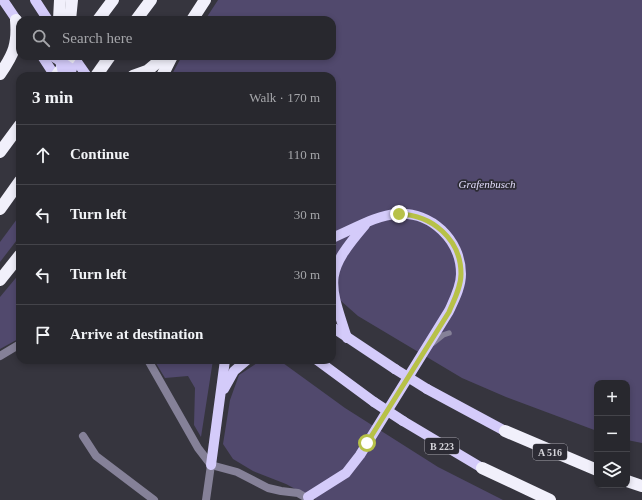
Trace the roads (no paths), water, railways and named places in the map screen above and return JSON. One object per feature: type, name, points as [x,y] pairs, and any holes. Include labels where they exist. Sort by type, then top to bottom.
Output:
[{"type":"highway","points":[[60,0],[66,16]]},
{"type":"highway","points":[[68,16],[72,0]]},
{"type":"highway","points":[[101,16],[113,0]]},
{"type":"highway","points":[[139,16],[151,0]]},
{"type":"highway","points":[[195,16],[205,0]]},
{"type":"highway","points":[[0,74],[14,51],[16,40]]},
{"type":"highway","points":[[59,72],[69,60]]},
{"type":"highway","points":[[99,72],[107,60]]},
{"type":"highway","points":[[142,72],[160,60]]},
{"type":"highway","points":[[164,72],[170,60]]},
{"type":"highway","points":[[0,152],[16,130]]},
{"type":"highway","points":[[0,209],[16,187]]},
{"type":"highway","points":[[0,280],[16,260]]},
{"type":"highway","name":"A 516","points":[[505,431],[594,469]]},
{"type":"highway","points":[[482,468],[550,500]]},
{"type":"highway","points":[[630,482],[642,486]]},
{"type":"main road","points":[[3,0],[16,19]]},
{"type":"main road","points":[[35,0],[45,16]]},
{"type":"main road","points":[[54,60],[56,72]]},
{"type":"main road","points":[[57,60],[68,72]]},
{"type":"main road","points":[[75,60],[83,72]]},
{"type":"main road","points":[[80,60],[84,72]]},
{"type":"main road","points":[[308,499],[336,481],[353,465],[449,312],[460,284],[460,265],[454,247],[443,231],[427,220],[418,216],[409,214],[390,214],[336,236]]},
{"type":"main road","points":[[336,269],[340,256],[366,224]]},
{"type":"main road","points":[[336,304],[347,338]]},
{"type":"main road","points":[[336,330],[427,389],[505,431]]},
{"type":"main road","points":[[211,465],[221,395],[224,364]]},
{"type":"main road","points":[[221,395],[234,371],[242,364]]},
{"type":"main road","name":"B 223","points":[[322,364],[403,422],[482,468]]},
{"type":"street","points":[[0,356],[16,346]]},
{"type":"street","points":[[150,364],[186,421],[198,448],[211,465],[237,472],[268,488],[281,491],[298,492],[308,499]]},
{"type":"street","points":[[83,436],[96,456],[154,500]]},
{"type":"street","points":[[206,500],[211,465]]},
{"type":"lane","points":[[426,348],[443,335],[449,333]]},
{"type":"park label","name":"Grafenbusch","points":[[487,184]]}]
